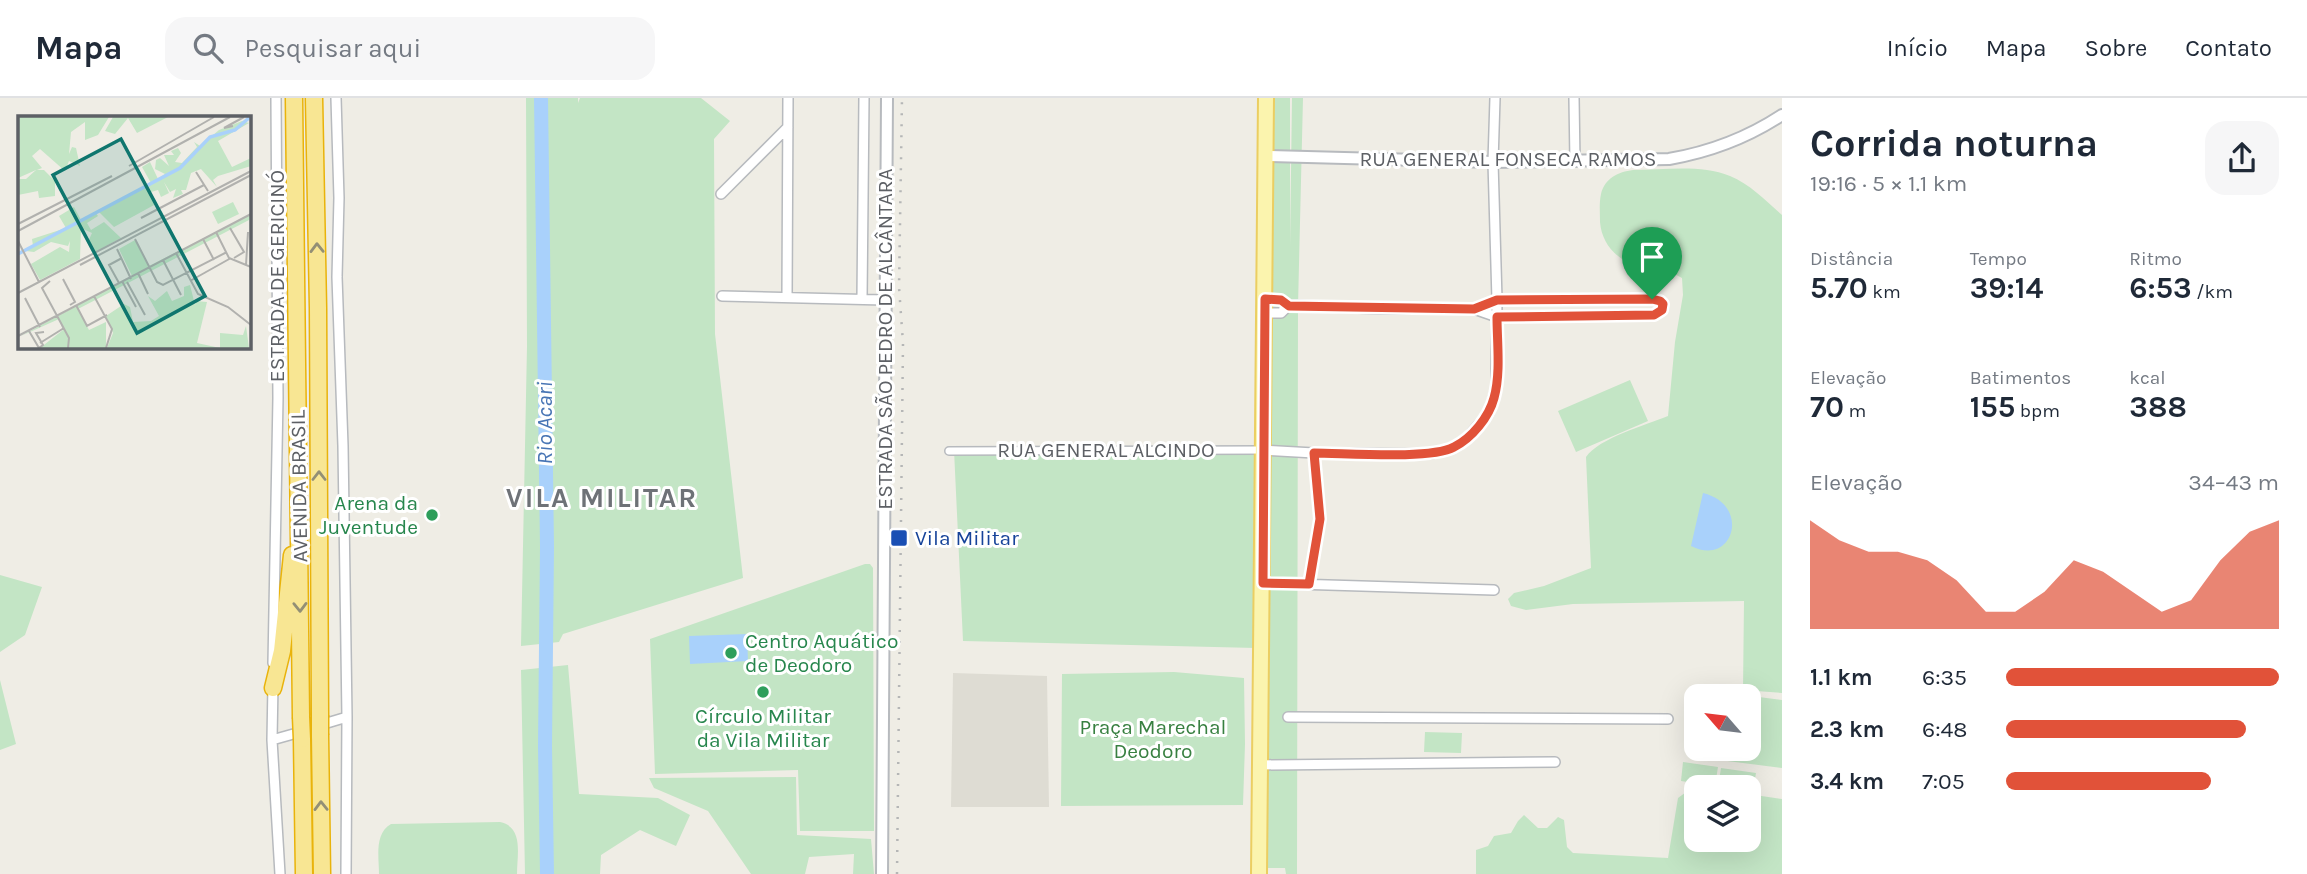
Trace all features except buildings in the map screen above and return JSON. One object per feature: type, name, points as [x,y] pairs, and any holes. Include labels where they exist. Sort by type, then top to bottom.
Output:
[{"type":"highway","name":"AVENIDA BRASIL","points":[[294,98],[304,874]]},
{"type":"highway","name":"AVENIDA BRASIL","points":[[314,98],[323,874]]},
{"type":"highway","points":[[273,688],[282,651],[288,580],[299,515]]},
{"type":"main road","points":[[1259,874],[1266,98]]},
{"type":"street","name":"ESTRADA DE GERICINÓ","points":[[276,98],[278,398],[272,740],[280,874]]},
{"type":"street","points":[[337,98],[337,277],[343,446],[347,717],[346,874]]},
{"type":"street","points":[[786,297],[788,98]]},
{"type":"street","points":[[862,299],[864,98]]},
{"type":"street","name":"ESTRADA SÃO PEDRO DE ALCÂNTARA","points":[[882,874],[887,98]]},
{"type":"street","points":[[1263,450],[1431,454],[1453,448],[1480,425],[1489,413],[1496,388],[1497,300],[1493,162],[1495,98]]},
{"type":"street","points":[[1574,98],[1574,162]]},
{"type":"street","name":"RUA GENERAL FONSECA RAMOS","points":[[1266,156],[1493,162],[1669,159],[1727,145],[1782,115]]},
{"type":"street","points":[[721,194],[788,127]]},
{"type":"street","points":[[722,296],[884,300]]},
{"type":"street","points":[[1577,316],[1578,299]]},
{"type":"street","points":[[1265,306],[1281,300],[1289,306],[1474,309],[1497,317],[1654,315],[1662,310],[1663,304],[1652,299],[1497,300],[1474,309]]},
{"type":"street","points":[[1265,306],[1281,313],[1289,306]]},
{"type":"street","name":"RUA GENERAL ALCINDO","points":[[949,451],[1263,450]]},
{"type":"street","points":[[1309,584],[1320,519],[1314,453]]},
{"type":"street","points":[[1263,583],[1494,590]]},
{"type":"street","points":[[272,740],[347,717]]},
{"type":"street","points":[[1288,717],[1668,719]]},
{"type":"street","points":[[1259,765],[1555,762]]},
{"type":"shaded area","points":[[953,673],[1047,676],[1049,807],[951,807]]},
{"type":"green space","points":[[526,98],[578,98],[578,103],[580,98],[701,98],[730,121],[714,139],[715,334],[743,578],[563,634],[559,642],[521,646],[527,346]]},
{"type":"green space","points":[[1264,98],[1290,98],[1290,247],[1292,98],[1303,98],[1298,306],[1297,874],[1286,874],[1285,868],[1259,868],[1256,648],[963,641],[954,450],[1261,450]]},
{"type":"green space","points":[[1695,169],[1719,172],[1758,193],[1782,215],[1782,693],[1761,691],[1761,684],[1743,684],[1744,601],[1573,604],[1526,610],[1511,606],[1508,599],[1514,593],[1544,586],[1591,568],[1586,457],[1592,450],[1612,438],[1668,416],[1675,342],[1683,295],[1682,278],[1665,270],[1629,263],[1614,253],[1605,239],[1600,222],[1600,197],[1609,180],[1622,172]]},
{"type":"green space","points":[[1630,380],[1648,421],[1576,452],[1558,411]]},
{"type":"green space","name":"Círculo Militar da Vila Militar","points":[[870,564],[873,568],[874,831],[800,831],[798,770],[655,774],[650,639]]},
{"type":"green space","points":[[0,575],[42,587],[25,635],[0,652]]},
{"type":"green space","points":[[568,665],[579,794],[658,798],[690,815],[676,846],[640,830],[601,855],[600,874],[525,874],[521,670]]},
{"type":"green space","name":"Praça Marechal Deodoro","points":[[1174,672],[1244,678],[1243,805],[1061,806],[1062,674]]},
{"type":"green space","points":[[0,680],[16,744],[0,750]]},
{"type":"green space","points":[[1761,697],[1782,700],[1782,768],[1727,761],[1761,761]]},
{"type":"green space","points":[[1425,732],[1462,733],[1461,753],[1424,752]]},
{"type":"green space","points":[[1683,762],[1718,767],[1717,775],[1684,775],[1684,781],[1681,781]]},
{"type":"green space","points":[[1721,768],[1756,773],[1756,775],[1720,775]]},
{"type":"green space","points":[[796,777],[797,835],[871,839],[874,874],[853,874],[854,854],[809,857],[805,874],[751,874],[708,811],[654,788],[649,778]]},
{"type":"green space","points":[[1684,794],[1684,852],[1761,852],[1761,796],[1782,799],[1782,874],[1476,874],[1476,850],[1488,846],[1494,836],[1511,833],[1524,815],[1538,828],[1547,828],[1558,817],[1564,820],[1567,847],[1573,853],[1668,858],[1678,798]]},
{"type":"green space","points":[[500,822],[508,825],[516,836],[517,874],[379,874],[380,840],[391,824]]},
{"type":"water","points":[[1703,493],[1718,500],[1728,509],[1732,521],[1726,542],[1717,549],[1706,551],[1691,546]]},
{"type":"water","points":[[747,634],[748,661],[690,664],[689,636]]},
{"type":"waterway","name":"Rio Acari","points":[[541,98],[547,547],[547,874]]},
{"type":"railway","points":[[897,874],[903,343],[899,287],[902,98]]},
{"type":"place","name":"Arena da Juventude","points":[[432,515]]},
{"type":"place","name":"Vila Militar","points":[[899,538]]},
{"type":"place","name":"Centro Aquático de Deodoro","points":[[731,653]]},
{"type":"place","name":"Círculo Militar da Vila Militar","points":[[763,692]]},
{"type":"district","name":"VILA MILITAR","points":[[602,497]]},
{"type":"route","points":[[1265,299],[1281,300],[1289,306],[1474,309],[1497,300],[1652,299],[1663,304],[1658,314],[1497,317],[1496,388],[1489,413],[1480,425],[1453,448],[1431,454],[1314,453],[1320,519],[1309,584],[1263,583],[1265,299]]}]
